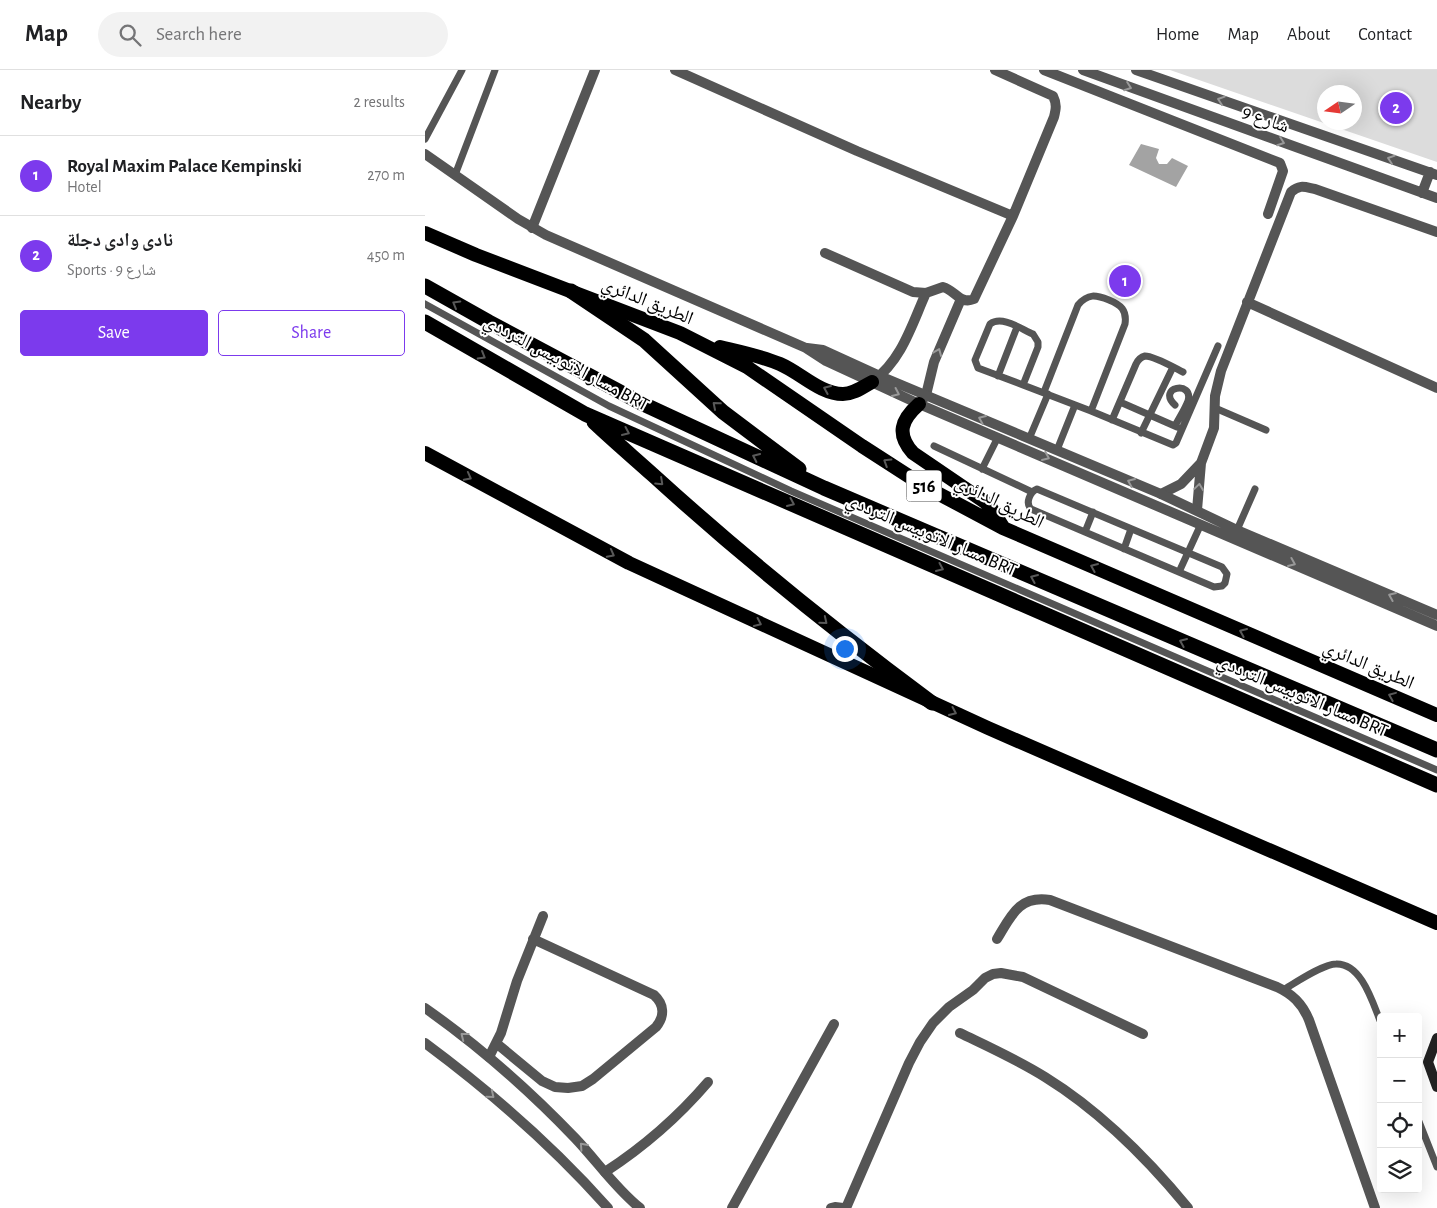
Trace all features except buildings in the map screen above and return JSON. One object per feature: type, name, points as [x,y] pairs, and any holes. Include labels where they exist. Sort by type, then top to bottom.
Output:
[{"type":"highway","name":"الطريق الدائري","points":[[425,232],[476,255],[705,344],[747,366],[862,446],[924,486],[1003,528],[1437,715]]},
{"type":"highway","name":"516","points":[[425,286],[641,403],[824,488],[1437,750]]},
{"type":"highway","name":"516","points":[[571,291],[644,340],[723,412],[824,488]]},
{"type":"highway","points":[[425,322],[585,414],[1437,785]]},
{"type":"highway","points":[[705,344],[745,352],[782,365],[823,388],[838,394],[855,392],[876,379]]},
{"type":"highway","points":[[922,399],[907,417],[903,426],[905,444],[913,453],[985,502],[991,508],[1003,528]]},
{"type":"highway","points":[[585,414],[685,505],[788,592],[854,645],[932,703]]},
{"type":"highway","points":[[425,453],[629,564],[932,703],[1278,856],[1437,923]]},
{"type":"main road","points":[[1437,1038],[1428,1062],[1437,1087]]},
{"type":"street","points":[[532,228],[595,70]]},
{"type":"street","points":[[675,70],[857,151],[1013,216]]},
{"type":"street","points":[[825,253],[913,292],[926,293],[943,287],[961,299],[971,301],[1013,216],[1054,117],[1056,102],[1053,96],[995,70]]},
{"type":"street","points":[[1043,70],[1280,163],[1283,171],[1267,214]]},
{"type":"street","name":"شارع 9","points":[[1136,70],[1433,173]]},
{"type":"street","name":"شارع 9","points":[[1086,71],[1437,198]]},
{"type":"street","points":[[425,154],[532,228],[559,242],[807,348],[826,361],[1057,450],[1161,494],[1237,530],[1437,615]]},
{"type":"street","points":[[1422,193],[1433,173]]},
{"type":"street","points":[[1197,510],[1201,463],[1214,428],[1215,396],[1221,371],[1291,192],[1296,187],[1302,186],[1315,189],[1437,232]]},
{"type":"street","points":[[876,379],[898,355],[926,293]]},
{"type":"street","points":[[922,399],[931,370],[961,299]]},
{"type":"street","points":[[1247,302],[1437,388]]},
{"type":"street","points":[[922,399],[998,437],[1437,626]]},
{"type":"street","points":[[1155,504],[1161,494],[1181,484],[1201,463]]},
{"type":"street","points":[[997,939],[1013,914],[1023,903],[1037,899],[1050,900],[1283,990],[1295,997],[1307,1014],[1375,1208]]},
{"type":"street","points":[[489,1057],[496,1043],[543,916]]},
{"type":"street","points":[[496,1043],[548,1085],[561,1088],[575,1088],[593,1079],[656,1027],[661,1019],[661,1006],[653,995],[533,939]]},
{"type":"street","points":[[831,1208],[839,1206],[844,1208],[920,1042],[941,1015],[989,976],[1008,974],[1023,977],[1143,1034]]},
{"type":"street","points":[[425,1008],[489,1057],[552,1114],[639,1208]]},
{"type":"street","points":[[732,1208],[834,1024]]},
{"type":"street","points":[[960,1033],[1038,1073],[1093,1111],[1156,1170],[1188,1208]]},
{"type":"street","points":[[425,1043],[529,1127],[566,1162],[608,1208]]},
{"type":"street","points":[[605,1172],[657,1134],[708,1082]]},
{"type":"lane","points":[[425,139],[462,70]]},
{"type":"lane","points":[[455,175],[495,70]]},
{"type":"lane","points":[[1029,439],[1078,306],[1089,296],[1096,295],[1118,303],[1126,316],[1125,324],[1091,411]]},
{"type":"lane","name":"مسار الاتوبيس الترددي BRT","points":[[425,304],[609,406],[791,491],[1437,770]]},
{"type":"lane","points":[[1023,385],[1038,342],[1033,334],[1002,321],[994,322],[990,324],[975,360],[978,368],[997,376],[1075,404],[1173,445],[1176,443],[1217,346]]},
{"type":"lane","points":[[997,376],[1017,327]]},
{"type":"lane","points":[[1112,420],[1139,359],[1145,356],[1151,357],[1183,372]]},
{"type":"lane","points":[[1141,433],[1173,367]]},
{"type":"lane","points":[[1175,405],[1171,401],[1170,395],[1178,387],[1184,389],[1188,393],[1188,400],[1175,426]]},
{"type":"lane","points":[[1120,402],[1182,429]]},
{"type":"lane","points":[[1057,450],[1075,404]]},
{"type":"lane","points":[[1215,408],[1267,430]]},
{"type":"lane","points":[[982,469],[998,437]]},
{"type":"lane","points":[[934,446],[1032,492],[1041,490],[1225,570],[1227,578],[1225,583],[1222,586],[1214,587],[1031,509],[1028,502],[1032,492]]},
{"type":"lane","points":[[1237,530],[1255,489]]},
{"type":"lane","points":[[1085,532],[1093,512]]},
{"type":"lane","points":[[1179,572],[1201,524]]},
{"type":"lane","points":[[1124,549],[1131,529]]},
{"type":"lane","points":[[1283,990],[1312,972],[1335,963],[1349,967],[1366,985],[1377,1013]]},
{"type":"lane","points":[[1422,1129],[1437,1167]]},
{"type":"shaded area","points":[[1170,70],[1437,70],[1437,162],[1344,130],[1362,130],[1362,85],[1317,85],[1317,121]]},
{"type":"shaded area","points":[[1141,144],[1159,149],[1156,158],[1159,164],[1167,164],[1172,158],[1188,166],[1176,187],[1129,165]]},
{"type":"place","name":"نادى وادى دجلة","points":[[1396,108]]},
{"type":"place","name":"Royal Maxim Palace Kempinski","points":[[1125,281]]}]
